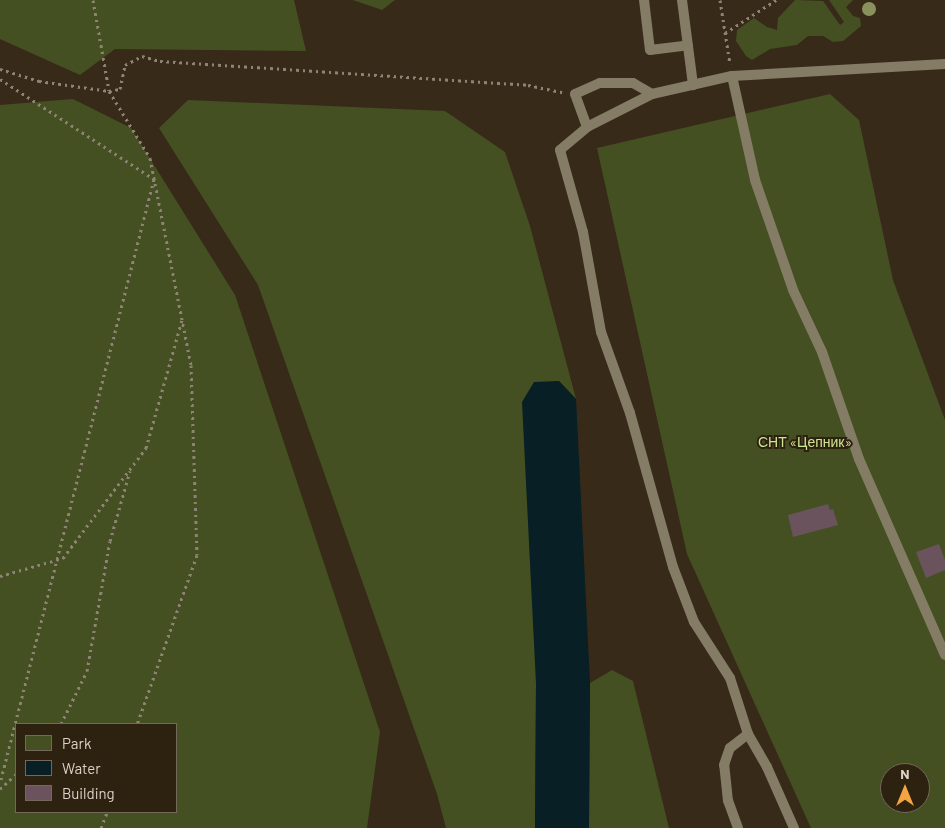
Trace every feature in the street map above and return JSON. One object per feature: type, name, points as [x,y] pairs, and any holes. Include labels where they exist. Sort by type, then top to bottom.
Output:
[{"type":"lane","points":[[644,0],[650,50],[688,46]]},
{"type":"lane","points":[[682,0],[693,85]]},
{"type":"lane","points":[[794,828],[767,767],[748,734],[730,678],[694,622],[673,567],[630,413],[601,332],[583,232],[560,150],[588,127],[652,94],[732,76],[945,64]]},
{"type":"lane","points":[[732,76],[755,180],[793,290],[822,352],[859,459],[945,655]]},
{"type":"lane","points":[[588,127],[574,94],[600,83],[633,83],[652,94]]},
{"type":"lane","points":[[738,828],[728,801],[724,765],[730,748],[748,734]]},
{"type":"path","points":[[93,0],[109,91],[150,158],[192,365],[197,555],[138,723]]},
{"type":"path","points":[[720,0],[732,76]]},
{"type":"path","points":[[725,33],[776,0]]},
{"type":"path","points":[[0,69],[39,81],[109,91],[120,89],[125,65],[142,56],[160,61],[528,85],[574,94]]},
{"type":"path","points":[[0,79],[154,178]]},
{"type":"path","points":[[15,723],[154,178]]},
{"type":"path","points":[[0,576],[63,558],[146,448],[182,320]]},
{"type":"path","points":[[62,723],[88,671],[110,541],[131,468]]},
{"type":"path","points":[[0,783],[15,724]]},
{"type":"path","points":[[0,789],[15,775]]},
{"type":"path","points":[[101,828],[107,813]]},
{"type":"green space","points":[[0,0],[294,0],[306,51],[115,49],[80,75],[0,39]]},
{"type":"green space","points":[[353,0],[395,0],[382,10]]},
{"type":"green space","points":[[795,0],[823,1],[840,25],[844,22],[829,0],[853,0],[846,7],[853,16],[860,18],[861,26],[843,41],[833,42],[823,36],[808,36],[797,45],[770,49],[752,60],[746,56],[736,41],[737,30],[754,18],[767,27],[777,30],[778,18]]},
{"type":"green space","name":"СНТ «Цепник»","points":[[830,94],[859,120],[893,280],[945,420],[945,828],[811,828],[687,554],[597,148]]},
{"type":"green space","points":[[73,99],[131,128],[235,295],[380,732],[367,828],[0,828],[0,105]]},
{"type":"green space","points":[[188,100],[445,111],[505,152],[530,226],[576,399],[559,381],[536,684],[535,828],[446,828],[437,794],[258,285],[159,128]]},
{"type":"green space","points":[[612,670],[633,681],[669,828],[589,828],[590,683]]},
{"type":"water","points":[[559,381],[576,399],[590,683],[589,828],[535,828],[536,684],[522,402],[534,382]]},
{"type":"building","points":[[828,504],[830,510],[833,509],[838,525],[793,537],[788,515]]},
{"type":"building","points":[[939,544],[945,560],[945,570],[926,578],[916,552]]}]
